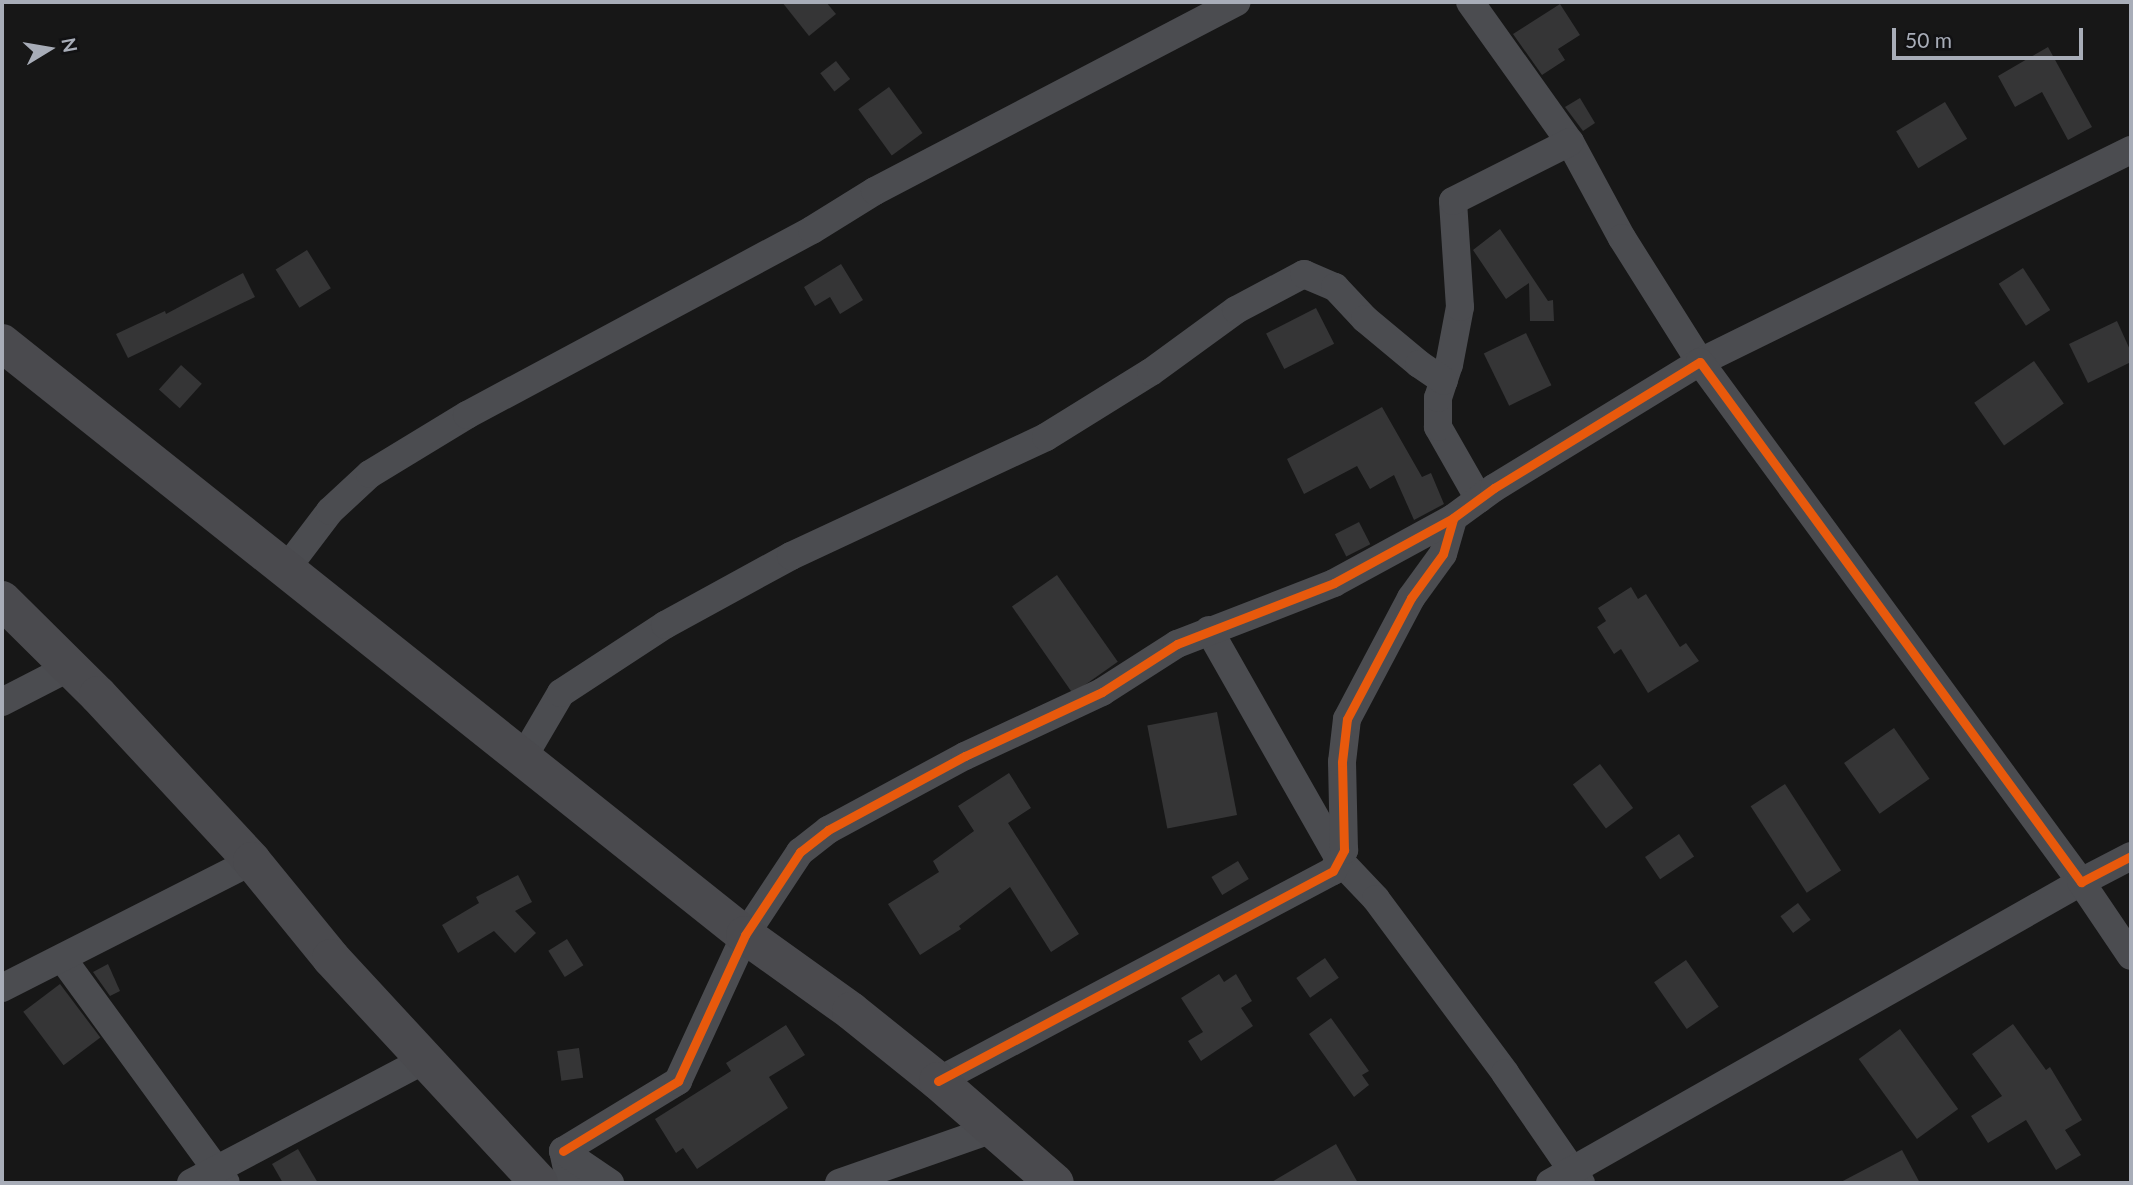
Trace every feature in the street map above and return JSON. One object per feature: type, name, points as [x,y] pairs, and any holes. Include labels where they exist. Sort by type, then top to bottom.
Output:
[{"type":"main road","points":[[2,343],[524,756],[745,935],[851,1012],[938,1081],[1055,1183]]},
{"type":"main road","points":[[2,600],[70,667],[252,860],[331,958],[539,1183]]},
{"type":"street","points":[[286,569],[330,511],[370,474],[467,415],[812,230],[875,191],[1237,2]]},
{"type":"street","points":[[1470,2],[1570,142],[1622,239],[1700,362],[2081,881],[2131,956]]},
{"type":"street","points":[[1479,499],[1438,427],[1438,398],[1460,307],[1453,201],[1570,142]]},
{"type":"street","points":[[563,1151],[678,1081],[745,935],[800,852],[828,830],[965,756],[1102,692],[1177,644],[1334,583],[1452,519],[1479,499],[1700,362],[2131,150]]},
{"type":"street","points":[[524,756],[561,693],[665,625],[791,556],[1046,437],[1152,372],[1236,310],[1304,274],[1335,287],[1365,319],[1444,381]]},
{"type":"street","points":[[938,1081],[1333,872],[1344,850],[1342,776],[1347,719],[1405,608],[1443,554],[1452,519]]},
{"type":"street","points":[[1209,630],[1340,861],[1376,899],[1568,1179],[2081,881],[2131,856]]},
{"type":"street","points":[[2,702],[70,667]]},
{"type":"street","points":[[2,988],[252,860]]},
{"type":"street","points":[[62,958],[221,1177]]},
{"type":"street","points":[[191,1183],[221,1177],[424,1060]]},
{"type":"street","points":[[839,1183],[993,1129]]},
{"type":"street","points":[[563,1151],[570,1183]]},
{"type":"street","points":[[563,1151],[610,1183]]},
{"type":"building","points":[[782,2],[826,2],[836,14],[809,36]]},
{"type":"building","points":[[1560,4],[1580,35],[1558,49],[1565,60],[1542,75],[1513,34]]},
{"type":"building","points":[[2048,47],[2092,127],[2068,140],[2042,92],[2015,107],[1998,76]]},
{"type":"building","points":[[836,61],[850,79],[834,91],[820,73]]},
{"type":"building","points":[[889,87],[923,133],[892,155],[858,109]]},
{"type":"building","points":[[1580,98],[1595,123],[1583,131],[1565,107]]},
{"type":"building","points":[[1945,102],[1967,139],[1918,168],[1896,131]]},
{"type":"building","points":[[1500,229],[1548,301],[1553,300],[1554,321],[1530,321],[1529,283],[1506,299],[1473,250]]},
{"type":"building","points":[[307,250],[331,288],[299,308],[276,270]]},
{"type":"building","points":[[841,264],[863,300],[840,314],[830,297],[815,306],[804,287]]},
{"type":"building","points":[[2023,268],[2050,310],[2026,326],[1999,284]]},
{"type":"building","points":[[243,273],[255,297],[128,358],[116,334],[165,311],[166,314]]},
{"type":"building","points":[[1316,308],[1334,344],[1284,369],[1266,333]]},
{"type":"building","points":[[2117,321],[2131,352],[2131,362],[2088,383],[2069,344]]},
{"type":"building","points":[[1526,333],[1551,385],[1509,406],[1484,354]]},
{"type":"building","points":[[2034,361],[2064,404],[2004,445],[1974,403]]},
{"type":"building","points":[[181,365],[202,384],[180,408],[159,390]]},
{"type":"building","points":[[1382,407],[1422,477],[1431,473],[1444,504],[1414,520],[1394,475],[1370,489],[1357,466],[1304,494],[1287,459]]},
{"type":"building","points":[[1359,522],[1370,544],[1346,557],[1335,534]]},
{"type":"building","points":[[1057,575],[1118,662],[1073,693],[1012,607]]},
{"type":"building","points":[[1631,587],[1638,599],[1646,594],[1680,647],[1686,643],[1699,661],[1648,693],[1621,649],[1614,654],[1597,627],[1606,621],[1598,608]]},
{"type":"building","points":[[1217,712],[1237,815],[1167,829],[1147,726]]},
{"type":"building","points":[[1894,728],[1930,779],[1880,814],[1844,763]]},
{"type":"building","points":[[1600,764],[1633,808],[1606,828],[1573,784]]},
{"type":"building","points":[[1009,773],[1031,808],[1008,823],[1079,934],[1051,952],[1010,887],[959,926],[961,929],[920,955],[888,904],[939,872],[933,861],[974,831],[958,806]]},
{"type":"building","points":[[1785,784],[1841,870],[1807,893],[1751,806]]},
{"type":"building","points":[[1679,834],[1694,856],[1660,879],[1645,857]]},
{"type":"building","points":[[1238,861],[1249,879],[1222,895],[1211,877]]},
{"type":"building","points":[[518,875],[532,902],[515,911],[536,933],[515,953],[494,931],[458,953],[442,925],[479,903],[476,897]]},
{"type":"building","points":[[1798,903],[1811,920],[1793,933],[1780,916]]},
{"type":"building","points":[[567,939],[583,965],[565,977],[548,951]]},
{"type":"building","points":[[1325,958],[1339,978],[1310,998],[1296,978]]},
{"type":"building","points":[[1686,960],[1719,1007],[1687,1029],[1654,982]]},
{"type":"building","points":[[108,964],[120,991],[110,996],[93,972]]},
{"type":"building","points":[[1219,974],[1224,982],[1236,974],[1252,1001],[1241,1008],[1253,1026],[1201,1061],[1188,1041],[1203,1032],[1181,998]]},
{"type":"building","points":[[60,984],[100,1038],[64,1065],[23,1012]]},
{"type":"building","points":[[1331,1018],[1369,1071],[1362,1075],[1369,1085],[1354,1097],[1309,1034]]},
{"type":"building","points":[[2013,1024],[2046,1070],[2050,1067],[2082,1120],[2065,1130],[2081,1155],[2056,1170],[2026,1120],[1988,1143],[1971,1116],[2002,1096],[1972,1054]]},
{"type":"building","points":[[786,1025],[805,1055],[769,1077],[788,1108],[697,1169],[683,1148],[676,1153],[655,1119],[731,1071],[726,1063]]},
{"type":"building","points":[[1900,1029],[1958,1109],[1917,1139],[1859,1059]]},
{"type":"building","points":[[579,1048],[583,1078],[561,1081],[557,1051]]},
{"type":"building","points":[[1336,1144],[1358,1183],[1270,1183]]},
{"type":"building","points":[[298,1149],[318,1183],[283,1183],[272,1164]]},
{"type":"building","points":[[1902,1150],[1920,1183],[1839,1183]]},
{"type":"cycle path","points":[[938,1081],[1333,871],[1344,850],[1342,762],[1347,719],[1411,598],[1443,554],[1453,518],[1494,488],[1700,362],[2081,882],[2131,856]]},
{"type":"cycle path","points":[[563,1151],[678,1081],[745,935],[800,852],[828,830],[965,756],[1102,692],[1177,644],[1334,583],[1453,518]]}]
